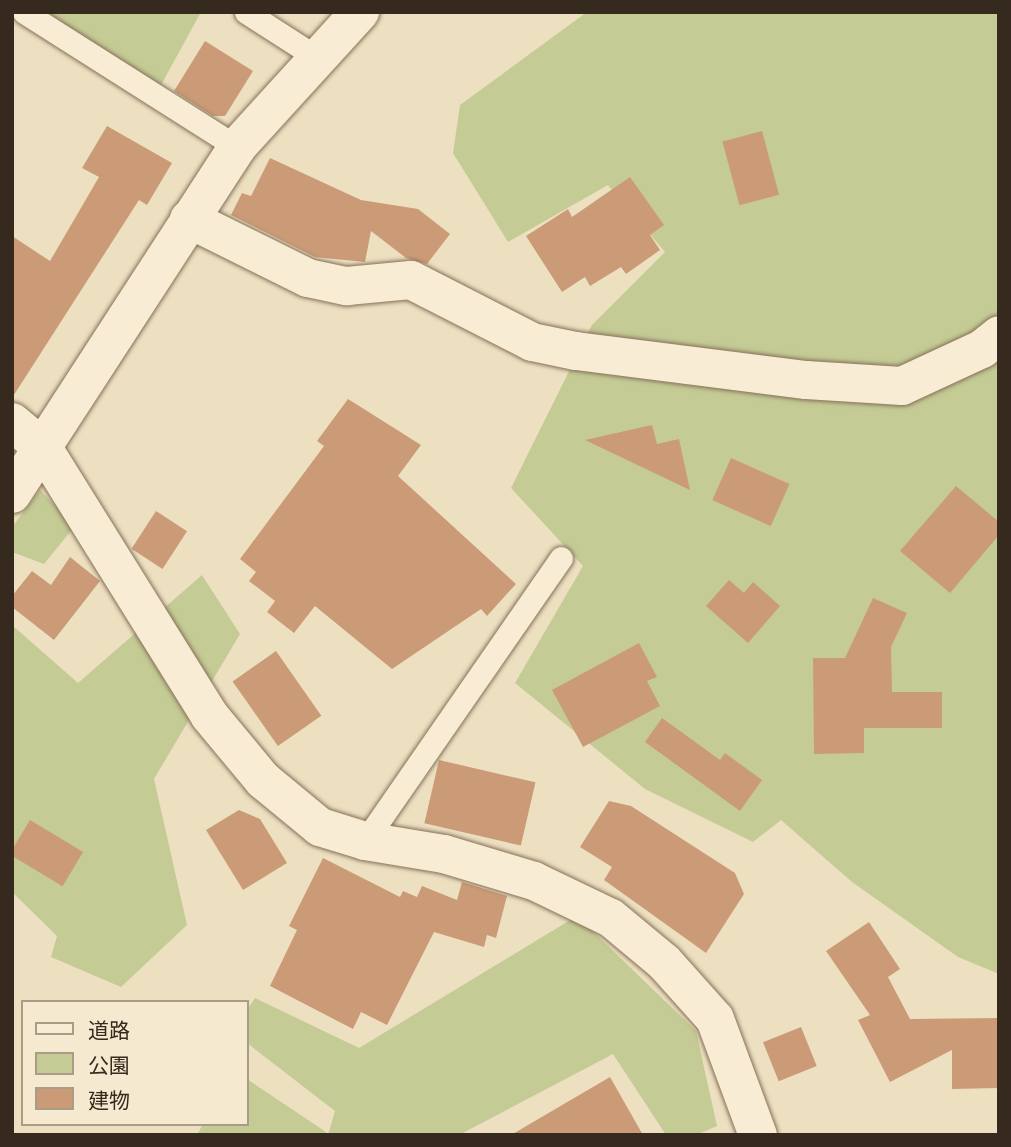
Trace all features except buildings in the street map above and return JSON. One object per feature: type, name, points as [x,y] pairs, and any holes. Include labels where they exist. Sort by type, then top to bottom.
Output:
[{"type":"street","points":[[12,494],[237,147],[316,57],[360,12]]},
{"type":"street","points":[[189,219],[308,278],[347,286],[411,280],[532,342],[576,351],[806,380],[902,386],[982,349],[999,335]]},
{"type":"street","points":[[12,422],[43,448],[209,715],[263,780],[311,819],[365,841],[444,854],[534,881],[611,918],[664,962],[715,1020],[758,1135]]},
{"type":"lane","points":[[24,12],[237,147]]},
{"type":"lane","points":[[246,12],[316,57]]},
{"type":"lane","points":[[365,841],[561,558]]},
{"type":"green space","points":[[41,12],[201,12],[161,85]]},
{"type":"green space","points":[[587,12],[999,12],[999,974],[958,957],[852,882],[781,820],[753,842],[645,789],[515,683],[583,566],[511,488],[592,325],[665,252],[608,185],[508,242],[453,153],[460,105]]},
{"type":"green space","points":[[40,490],[75,526],[44,564],[12,552],[12,527]]},
{"type":"green space","points":[[202,575],[240,634],[154,779],[187,925],[121,987],[51,957],[57,936],[12,892],[12,625],[78,683]]},
{"type":"green space","points":[[577,916],[696,1031],[717,1126],[696,1135],[666,1135],[613,1054],[459,1135],[328,1135],[335,1111],[248,1044],[248,1008],[255,998],[359,1048]]},
{"type":"green space","points":[[248,1080],[326,1132],[324,1135],[197,1135],[202,1126],[248,1126]]}]
